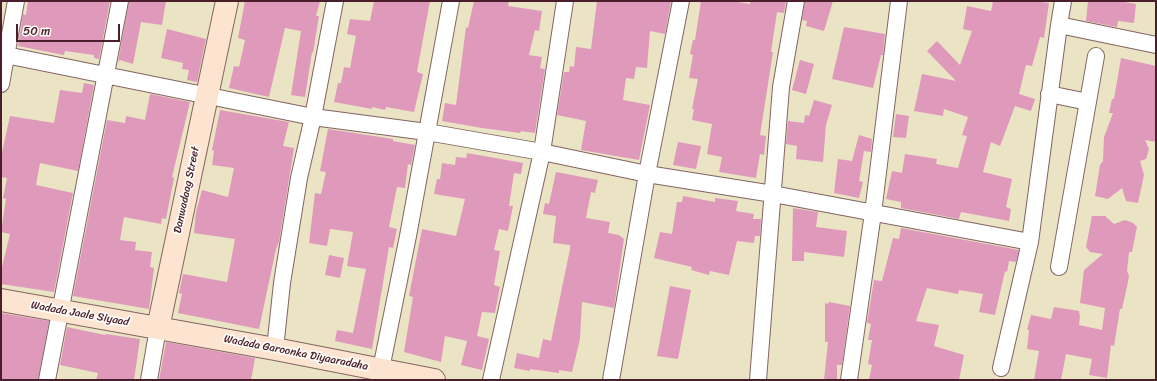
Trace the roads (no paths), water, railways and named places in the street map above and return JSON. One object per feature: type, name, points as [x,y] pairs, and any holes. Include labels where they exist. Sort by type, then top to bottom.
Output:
[{"type":"main road","name":"Danwadaag Street","points":[[158,328],[227,1]]},
{"type":"main road","name":"Wadada Jaale Siyaad","points":[[1,300],[158,328]]},
{"type":"main road","name":"Wadada Garoonka Diyaaradaha","points":[[158,328],[275,348],[434,380]]},
{"type":"street","points":[[1,84],[3,54],[16,1]]},
{"type":"street","points":[[47,380],[120,1]]},
{"type":"street","points":[[275,348],[282,283],[299,178],[313,117],[335,1]]},
{"type":"street","points":[[381,369],[408,236],[451,1]]},
{"type":"street","points":[[491,380],[542,152],[566,1]]},
{"type":"street","points":[[611,380],[647,174],[681,1]]},
{"type":"street","points":[[758,380],[781,87],[796,1]]},
{"type":"street","points":[[849,380],[873,213],[899,1]]},
{"type":"street","points":[[1001,368],[1030,242],[1049,94],[1064,1]]},
{"type":"street","points":[[1059,25],[1156,45]]},
{"type":"street","points":[[3,54],[313,117],[427,132],[542,152],[647,174],[773,194],[1030,242]]},
{"type":"street","points":[[1059,267],[1096,56]]},
{"type":"street","points":[[1049,94],[1088,102]]},
{"type":"street","name":"Danwadaag Street","points":[[149,380],[158,328]]}]
